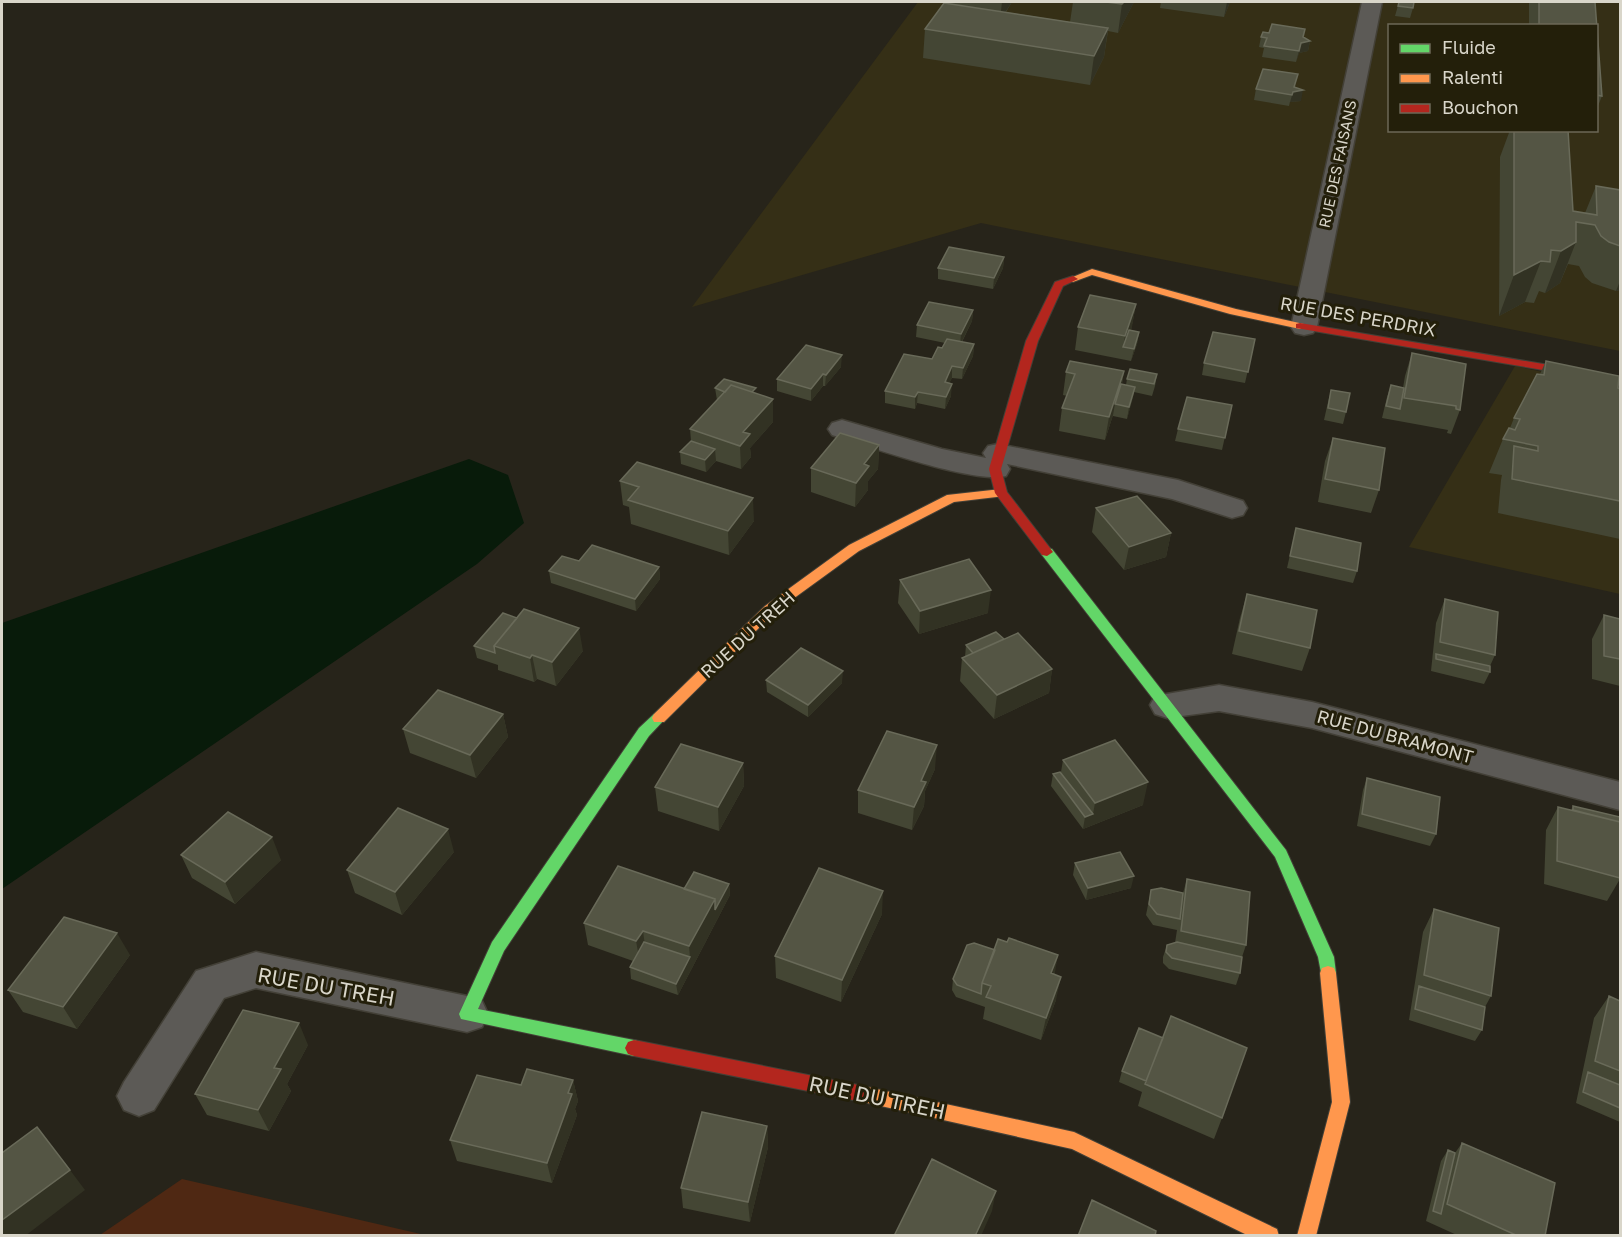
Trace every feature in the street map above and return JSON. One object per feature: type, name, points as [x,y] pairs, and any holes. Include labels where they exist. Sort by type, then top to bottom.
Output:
[{"type":"street","name":"RUE DES FAISANS","points":[[1304,327],[1372,2]]},
{"type":"street","name":"RUE DES PERDRIX","points":[[998,471],[1032,341],[1059,284],[1092,272],[1234,312],[1304,327],[1620,381]]},
{"type":"street","points":[[842,429],[939,458],[998,471],[1179,490],[1232,508]]},
{"type":"street","points":[[998,471],[1167,705],[1281,854],[1326,957],[1341,1102],[1306,1236]]},
{"type":"street","name":"RUE DU TREH","points":[[467,1014],[498,947],[644,732],[770,609],[854,548],[998,471]]},
{"type":"street","name":"RUE DU BRAMONT","points":[[1167,705],[1219,698],[1312,715],[1620,796]]},
{"type":"street","name":"RUE DU TREH","points":[[139,1096],[210,984],[256,970],[860,1094],[1074,1141],[1270,1236]]},
{"type":"shaded area","points":[[918,2],[1620,2],[1620,351],[981,223],[692,307]]},
{"type":"shaded area","points":[[1515,366],[1620,388],[1620,594],[1409,547]]},
{"type":"shaded area","points":[[469,459],[508,475],[524,523],[477,564],[2,889],[2,623]]},
{"type":"shaded area","points":[[182,1179],[425,1235],[100,1235]]},
{"type":"building","points":[[1399,2],[1414,2],[1413,8],[1398,6]]},
{"type":"building","points":[[1539,2],[1595,2],[1597,24],[1539,24]]},
{"type":"building","points":[[944,3],[1108,28],[1094,56],[925,29]]},
{"type":"building","points":[[1272,24],[1305,29],[1303,37],[1310,41],[1301,43],[1299,51],[1264,46],[1267,38],[1261,37],[1263,32],[1269,33]]},
{"type":"building","points":[[1598,42],[1602,96],[1598,95]]},
{"type":"building","points":[[1263,69],[1298,74],[1294,87],[1303,90],[1293,92],[1292,95],[1256,89]]},
{"type":"building","points":[[1514,132],[1568,132],[1573,211],[1597,215],[1596,186],[1620,190],[1620,246],[1601,236],[1595,225],[1576,222],[1576,242],[1561,251],[1551,250],[1550,262],[1541,261],[1514,275]]},
{"type":"building","points":[[949,247],[1004,257],[994,278],[938,268]]},
{"type":"building","points":[[1090,295],[1136,304],[1125,336],[1078,327]]},
{"type":"building","points":[[929,302],[973,310],[961,334],[917,325]]},
{"type":"building","points":[[1129,330],[1139,332],[1134,349],[1123,347]]},
{"type":"building","points":[[1213,332],[1255,339],[1248,372],[1204,363]]},
{"type":"building","points":[[947,339],[974,344],[963,368],[952,366],[945,382],[952,384],[946,397],[918,392],[915,397],[885,391],[904,354],[932,359],[938,347],[942,348]]},
{"type":"building","points":[[806,345],[842,355],[811,389],[777,379]]},
{"type":"building","points":[[1412,353],[1466,364],[1460,410],[1456,409],[1456,406],[1404,398]]},
{"type":"building","points":[[1070,361],[1124,371],[1109,417],[1062,408],[1075,374],[1066,372]]},
{"type":"building","points":[[1546,361],[1619,376],[1620,501],[1512,479],[1514,446],[1538,451],[1538,446],[1503,439],[1509,428],[1515,430],[1520,419],[1514,418],[1537,374],[1544,375]]},
{"type":"building","points":[[1130,369],[1157,374],[1154,384],[1127,379]]},
{"type":"building","points":[[724,379],[756,388],[752,392],[731,385],[725,392],[715,388]]},
{"type":"building","points":[[1121,384],[1135,387],[1129,407],[1115,404]]},
{"type":"building","points":[[731,385],[773,399],[743,432],[750,434],[740,446],[690,429]]},
{"type":"building","points":[[1391,385],[1404,388],[1400,409],[1386,406]]},
{"type":"building","points":[[1331,390],[1350,393],[1346,412],[1328,408]]},
{"type":"building","points":[[1187,397],[1232,405],[1225,438],[1178,429]]},
{"type":"building","points":[[840,433],[879,445],[864,464],[869,466],[856,483],[811,468]]},
{"type":"building","points":[[1333,438],[1385,448],[1379,490],[1325,479]]},
{"type":"building","points":[[691,441],[715,449],[705,460],[680,452]]},
{"type":"building","points":[[637,462],[753,498],[728,531],[628,500],[639,487],[620,481]]},
{"type":"building","points":[[1137,496],[1171,533],[1129,547],[1096,508]]},
{"type":"building","points":[[1296,528],[1361,543],[1357,571],[1290,556]]},
{"type":"building","points":[[592,545],[659,567],[635,599],[549,571],[562,556],[579,561]]},
{"type":"building","points":[[969,559],[991,590],[920,611],[900,580]]},
{"type":"building","points":[[1247,594],[1317,610],[1310,648],[1239,631]]},
{"type":"building","points":[[1445,599],[1498,612],[1495,655],[1440,642]]},
{"type":"building","points":[[524,609],[579,628],[552,662],[532,655],[530,658],[494,646]]},
{"type":"building","points":[[503,613],[517,618],[494,646],[495,653],[474,646]]},
{"type":"building","points":[[1604,615],[1620,619],[1620,659],[1604,656]]},
{"type":"building","points":[[996,632],[1004,639],[973,653],[966,645]]},
{"type":"building","points":[[1018,633],[1052,669],[997,695],[962,658]]},
{"type":"building","points":[[801,648],[843,671],[808,705],[766,680]]},
{"type":"building","points":[[1436,654],[1490,666],[1490,672],[1436,659]]},
{"type":"building","points":[[438,690],[503,714],[470,755],[403,729]]},
{"type":"building","points":[[887,731],[937,745],[921,781],[926,782],[914,807],[858,790]]},
{"type":"building","points":[[1115,740],[1148,782],[1095,803],[1063,760]]},
{"type":"building","points":[[681,744],[743,763],[718,807],[655,787]]},
{"type":"building","points":[[1060,772],[1093,814],[1085,817],[1053,774]]},
{"type":"building","points":[[1367,778],[1440,797],[1436,834],[1362,814]]},
{"type":"building","points":[[1573,806],[1620,817],[1620,822],[1573,810]]},
{"type":"building","points":[[1558,807],[1620,822],[1620,878],[1557,861]]},
{"type":"building","points":[[398,808],[448,829],[395,892],[347,870]]},
{"type":"building","points":[[228,812],[272,837],[225,882],[181,855]]},
{"type":"building","points":[[1120,852],[1134,876],[1088,888],[1075,863]]},
{"type":"building","points":[[618,866],[715,899],[689,946],[643,931],[636,941],[584,923]]},
{"type":"building","points":[[819,868],[883,891],[842,980],[775,956]]},
{"type":"building","points":[[694,872],[729,884],[715,910],[715,899],[684,889]]},
{"type":"building","points":[[1187,879],[1250,892],[1246,945],[1181,931]]},
{"type":"building","points":[[1161,888],[1183,893],[1180,919],[1157,914],[1149,904],[1151,890]]},
{"type":"building","points":[[1434,909],[1499,928],[1491,996],[1424,975]]},
{"type":"building","points":[[64,917],[117,933],[63,1007],[8,990]]},
{"type":"building","points":[[1009,938],[1058,955],[1051,973],[1061,977],[1046,1018],[986,997],[991,986],[982,983],[998,939],[1007,942]]},
{"type":"building","points":[[644,942],[690,957],[676,984],[630,967]]},
{"type":"building","points":[[1177,942],[1242,957],[1240,973],[1172,958],[1166,952],[1167,945]]},
{"type":"building","points":[[974,943],[995,950],[982,983],[981,994],[957,985],[953,979],[967,945]]},
{"type":"building","points":[[1419,986],[1485,1007],[1482,1030],[1415,1009]]},
{"type":"building","points":[[1609,996],[1620,1001],[1620,1071],[1595,1061]]},
{"type":"building","points":[[243,1010],[299,1023],[274,1068],[281,1069],[258,1110],[195,1094]]},
{"type":"building","points":[[1171,1016],[1247,1048],[1222,1118],[1145,1084]]},
{"type":"building","points":[[1139,1028],[1163,1038],[1146,1081],[1122,1071]]},
{"type":"building","points":[[527,1069],[573,1080],[568,1093],[572,1094],[547,1163],[450,1140],[477,1075],[521,1085]]},
{"type":"building","points":[[1588,1072],[1620,1085],[1620,1108],[1583,1092]]},
{"type":"building","points":[[702,1112],[767,1126],[748,1202],[681,1188]]},
{"type":"building","points":[[37,1127],[70,1170],[2,1220],[2,1153]]},
{"type":"building","points":[[1462,1143],[1555,1183],[1545,1236],[1518,1236],[1447,1204]]},
{"type":"building","points":[[1448,1150],[1455,1153],[1441,1214],[1433,1211]]},
{"type":"building","points":[[932,1159],[996,1191],[975,1236],[894,1236]]},
{"type":"building","points":[[1092,1200],[1156,1231],[1155,1236],[1078,1236]]},
{"type":"traffic: fast","points":[[1047,552],[1281,854],[1326,957],[1328,973]]},
{"type":"traffic: fast","points":[[634,1048],[467,1014],[498,947],[644,732],[659,718]]},
{"type":"traffic: slow","points":[[1073,279],[1092,272],[1234,312],[1300,326]]},
{"type":"traffic: slow","points":[[659,718],[770,609],[854,548],[951,498],[1001,493]]},
{"type":"traffic: slow","points":[[1306,1236],[1341,1102],[1328,973]]},
{"type":"traffic: slow","points":[[863,1094],[1074,1141],[1270,1236]]},
{"type":"traffic: jam","points":[[1047,552],[1001,493],[995,469],[1032,341],[1059,284],[1073,279]]},
{"type":"traffic: jam","points":[[1300,326],[1620,380]]},
{"type":"traffic: jam","points":[[634,1048],[863,1094]]}]
